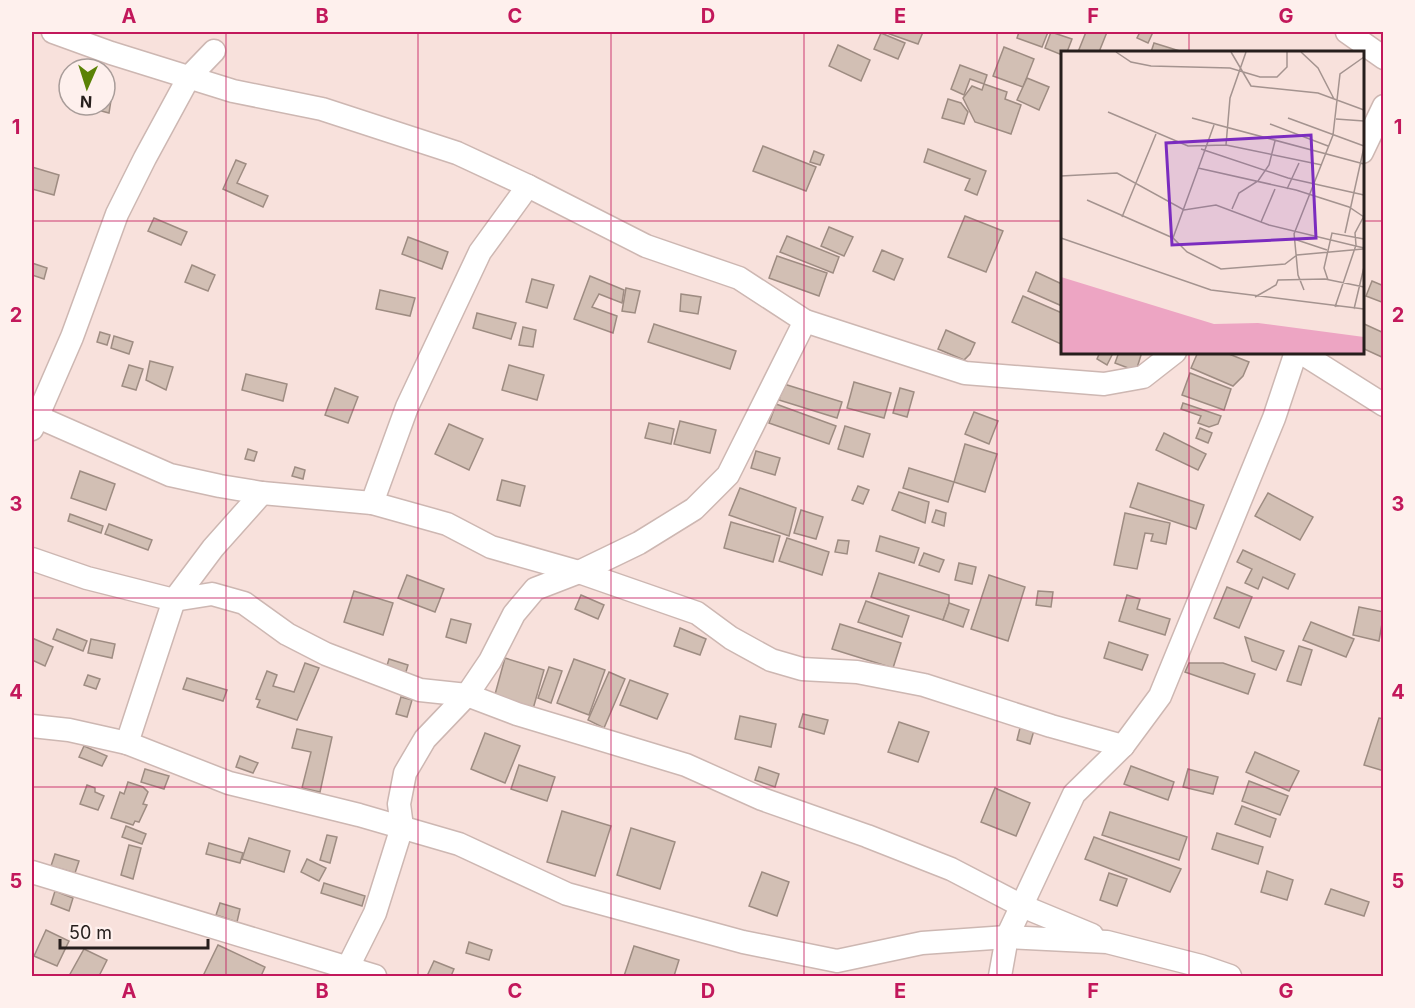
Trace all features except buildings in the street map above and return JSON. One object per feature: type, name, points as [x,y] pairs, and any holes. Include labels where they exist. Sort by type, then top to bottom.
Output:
[{"type":"street","points":[[53,32],[111,53],[233,91],[322,109],[457,153],[646,246],[739,278],[805,321],[965,373],[1104,384],[1143,377],[1172,354]]},
{"type":"street","points":[[1347,32],[1383,58]]},
{"type":"street","points":[[215,41],[189,77],[117,214],[72,337],[34,420],[170,475],[262,493],[372,503],[447,524],[491,547],[579,572],[697,613],[731,638],[771,660],[802,669],[857,672],[924,685],[1051,726],[1123,746]]},
{"type":"street","points":[[215,41],[220,73],[233,91]]},
{"type":"street","points":[[1364,148],[1383,106]]},
{"type":"street","points":[[372,503],[407,407],[480,252],[528,186]]},
{"type":"street","points":[[348,967],[375,913],[402,827],[399,804],[405,773],[425,739],[467,695],[490,661],[514,614],[536,589],[579,572],[639,543],[694,509],[728,474],[805,321]]},
{"type":"street","points":[[1000,976],[1007,937],[1074,794],[1123,746],[1160,696],[1274,418],[1297,354]]},
{"type":"street","points":[[1301,354],[1383,405]]},
{"type":"street","points":[[127,743],[174,600],[213,548],[262,493]]},
{"type":"street","points":[[32,559],[87,578],[174,600],[212,594],[244,603],[287,634],[326,654],[420,690],[467,695],[517,714],[686,765],[762,799],[951,869],[1022,906],[1107,942],[1202,966],[1230,976]]},
{"type":"street","points":[[32,726],[69,730],[127,743],[229,783],[359,814],[459,844],[567,894],[836,969],[922,943],[1007,937],[1107,942]]},
{"type":"street","points":[[32,872],[375,976]]}]
